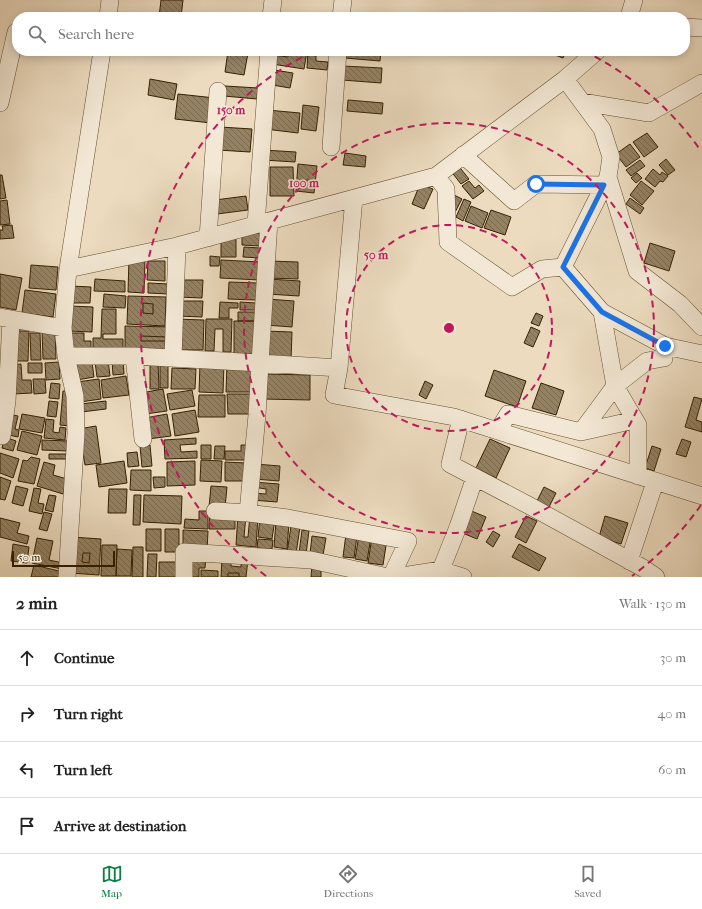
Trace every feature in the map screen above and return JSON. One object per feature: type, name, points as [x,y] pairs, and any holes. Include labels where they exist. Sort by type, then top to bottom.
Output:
[{"type":"street","points":[[109,12],[110,0]]},
{"type":"street","points":[[272,12],[273,0]]},
{"type":"street","points":[[342,12],[343,0]]},
{"type":"street","points":[[630,12],[634,0]]},
{"type":"street","points":[[690,27],[702,28]]},
{"type":"street","points":[[0,104],[12,50]]},
{"type":"street","points":[[67,577],[76,433],[75,396],[66,356],[63,328],[68,269],[101,56]]},
{"type":"street","points":[[248,513],[260,363],[262,223],[269,56]]},
{"type":"street","points":[[331,147],[338,56]]},
{"type":"street","points":[[68,269],[177,246],[436,176],[565,79],[591,56]]},
{"type":"street","points":[[563,267],[606,181],[611,157],[602,129],[565,79]]},
{"type":"street","points":[[582,102],[648,113],[702,83]]},
{"type":"street","points":[[208,238],[218,91]]},
{"type":"street","points":[[463,155],[514,200],[536,184],[606,181]]},
{"type":"street","points":[[436,176],[446,189],[448,242],[512,287],[542,269],[563,267]]},
{"type":"street","points":[[606,181],[637,271],[680,304],[702,327]]},
{"type":"street","points":[[354,198],[339,368],[334,395],[454,417],[702,496]]},
{"type":"street","points":[[173,358],[177,246]]},
{"type":"street","points":[[563,267],[602,312],[665,346],[702,354]]},
{"type":"street","points":[[602,312],[615,386],[638,425],[638,476]]},
{"type":"street","points":[[0,436],[2,436],[7,401],[5,318],[63,328]]},
{"type":"street","points":[[581,432],[615,386],[647,361],[664,358],[665,346]]},
{"type":"street","points":[[66,356],[134,356],[339,368]]},
{"type":"street","points":[[134,356],[143,438]]},
{"type":"street","points":[[498,431],[508,414],[581,432],[635,420]]},
{"type":"street","points":[[461,419],[450,464],[530,506],[641,571],[655,482]]},
{"type":"street","points":[[440,574],[475,477]]},
{"type":"street","points":[[215,512],[248,513],[288,518],[408,541],[391,577]]},
{"type":"street","points":[[184,577],[184,552],[311,560],[388,577]]},
{"type":"street","points":[[396,577],[440,574],[463,577]]},
{"type":"building","points":[[161,0],[183,0],[182,12],[160,12]]},
{"type":"building","points":[[227,56],[247,56],[244,75],[225,72]]},
{"type":"building","points":[[273,56],[306,56],[304,69],[272,64]]},
{"type":"building","points":[[308,56],[316,56],[316,61],[328,62],[327,70],[307,68]]},
{"type":"building","points":[[345,56],[380,56],[380,61],[345,58]]},
{"type":"building","points":[[343,66],[382,68],[381,83],[342,80]]},
{"type":"building","points":[[274,70],[293,73],[290,88],[272,85]]},
{"type":"building","points":[[150,79],[177,84],[174,100],[148,95]]},
{"type":"building","points":[[225,86],[258,88],[257,99],[224,96]]},
{"type":"building","points":[[178,94],[215,98],[211,123],[175,119]]},
{"type":"building","points":[[348,100],[383,103],[382,114],[347,111]]},
{"type":"building","points":[[303,105],[319,107],[316,131],[301,129]]},
{"type":"building","points":[[267,110],[300,113],[298,133],[265,129]]},
{"type":"building","points":[[220,127],[252,129],[250,152],[218,150]]},
{"type":"building","points":[[647,133],[658,147],[644,157],[633,142]]},
{"type":"building","points":[[630,144],[640,157],[626,167],[616,154]]},
{"type":"building","points":[[263,150],[296,152],[295,162],[263,160]]},
{"type":"building","points":[[345,153],[366,156],[365,167],[343,165]]},
{"type":"building","points":[[666,159],[675,170],[668,175],[659,165]]},
{"type":"building","points":[[640,160],[645,166],[631,176],[626,170]]},
{"type":"building","points":[[298,164],[317,166],[314,193],[296,191]]},
{"type":"building","points":[[457,164],[469,179],[461,184],[450,170]]},
{"type":"building","points":[[270,167],[293,167],[294,196],[270,196]]},
{"type":"building","points":[[653,169],[660,175],[662,172],[668,176],[663,182],[660,181],[655,187],[645,179]]},
{"type":"building","points":[[637,173],[642,178],[636,183],[631,178]]},
{"type":"building","points":[[0,175],[2,175],[6,198],[0,199]]},
{"type":"building","points":[[469,181],[475,188],[479,185],[484,191],[473,199],[462,186]]},
{"type":"building","points":[[641,181],[654,191],[642,205],[630,195]]},
{"type":"building","points":[[420,184],[433,189],[424,209],[412,204]]},
{"type":"building","points":[[454,195],[462,199],[452,218]]},
{"type":"building","points":[[246,196],[248,210],[217,214],[215,200]]},
{"type":"building","points":[[630,198],[644,208],[640,214],[626,204]]},
{"type":"building","points":[[464,199],[471,202],[463,221],[456,217]]},
{"type":"building","points":[[7,200],[10,224],[0,225],[0,201]]},
{"type":"building","points":[[471,206],[488,213],[482,228],[465,221]]},
{"type":"building","points":[[491,210],[511,217],[505,235],[484,228]]},
{"type":"building","points":[[12,225],[14,238],[0,239],[0,230],[3,230],[2,226]]},
{"type":"building","points":[[242,230],[260,230],[260,246],[242,245]]},
{"type":"building","points":[[221,235],[236,235],[236,257],[221,257]]},
{"type":"building","points":[[650,243],[675,251],[669,271],[644,263]]},
{"type":"building","points":[[244,247],[260,248],[260,258],[243,257]]},
{"type":"building","points":[[210,256],[220,257],[219,266],[210,266]]},
{"type":"building","points":[[129,258],[145,259],[144,293],[128,292]]},
{"type":"building","points":[[221,260],[261,262],[260,280],[220,278]]},
{"type":"building","points":[[148,261],[165,261],[165,281],[147,280]]},
{"type":"building","points":[[269,261],[298,262],[298,279],[268,278]]},
{"type":"building","points":[[31,265],[58,267],[56,290],[29,288]]},
{"type":"building","points":[[0,274],[22,278],[16,310],[0,307]]},
{"type":"building","points":[[95,279],[125,281],[125,292],[94,291]]},
{"type":"building","points":[[268,279],[300,281],[299,296],[267,294]]},
{"type":"building","points":[[177,280],[203,280],[202,298],[177,297]]},
{"type":"building","points":[[229,282],[257,283],[256,300],[228,299]]},
{"type":"building","points":[[148,283],[169,284],[168,294],[148,293]]},
{"type":"building","points":[[71,286],[91,287],[90,303],[70,303]]},
{"type":"building","points":[[25,290],[56,294],[53,317],[22,313]]},
{"type":"building","points":[[104,294],[126,296],[125,308],[103,307]]},
{"type":"building","points":[[128,296],[166,297],[165,326],[127,324]]},
{"type":"building","points":[[267,299],[294,301],[292,327],[265,325]]},
{"type":"building","points":[[177,301],[203,301],[202,317],[176,316]]},
{"type":"building","points":[[220,302],[238,303],[238,308],[229,308],[229,318],[219,318]]},
{"type":"building","points":[[240,302],[256,303],[256,310],[240,310]]},
{"type":"building","points":[[143,303],[153,304],[153,314],[143,313]]},
{"type":"building","points":[[70,306],[93,307],[92,332],[68,331]]},
{"type":"building","points":[[102,309],[116,309],[116,334],[103,334],[103,339],[123,339],[123,349],[93,348],[93,338],[101,338]]},
{"type":"building","points":[[238,312],[259,312],[258,321],[238,321]]},
{"type":"building","points":[[536,313],[543,316],[539,326],[531,323]]},
{"type":"building","points":[[176,319],[204,320],[203,350],[175,350]]},
{"type":"building","points":[[206,319],[232,319],[231,352],[223,352],[223,329],[215,329],[214,351],[205,351]]},
{"type":"building","points":[[234,321],[258,321],[258,354],[234,354]]},
{"type":"building","points":[[125,326],[173,327],[172,350],[125,349]]},
{"type":"building","points":[[531,327],[540,331],[533,347],[524,343]]},
{"type":"building","points":[[55,330],[56,359],[43,359],[42,331]]},
{"type":"building","points":[[13,331],[29,331],[28,361],[13,361]]},
{"type":"building","points":[[264,331],[292,332],[291,360],[262,359]]},
{"type":"building","points":[[30,333],[40,333],[41,360],[31,360]]},
{"type":"building","points":[[68,333],[84,333],[84,341],[91,341],[91,350],[68,350]]},
{"type":"building","points":[[141,336],[167,337],[167,341],[141,341]]},
{"type":"building","points":[[108,360],[110,376],[97,377],[95,362]]},
{"type":"building","points":[[123,360],[124,374],[113,375],[112,361]]},
{"type":"building","points":[[158,361],[159,389],[150,389],[150,362]]},
{"type":"building","points":[[59,362],[60,379],[46,380],[45,363]]},
{"type":"building","points":[[92,362],[94,377],[77,380],[75,365]]},
{"type":"building","points":[[160,362],[168,362],[168,388],[160,388]]},
{"type":"building","points":[[28,363],[42,363],[42,373],[28,373]]},
{"type":"building","points":[[200,363],[224,363],[223,393],[199,392]]},
{"type":"building","points":[[21,364],[22,380],[31,380],[32,393],[13,394],[11,365]]},
{"type":"building","points":[[227,364],[254,365],[253,392],[226,392]]},
{"type":"building","points":[[172,368],[196,369],[195,389],[171,389]]},
{"type":"building","points":[[494,370],[526,381],[517,407],[485,396]]},
{"type":"building","points":[[264,374],[310,375],[310,400],[263,399]]},
{"type":"building","points":[[126,376],[129,395],[103,398],[101,380]]},
{"type":"building","points":[[33,379],[45,379],[46,393],[34,394]]},
{"type":"building","points":[[99,379],[101,399],[80,402],[77,382]]},
{"type":"building","points":[[425,381],[433,385],[426,399],[419,395]]},
{"type":"building","points":[[51,383],[60,384],[59,399],[49,398]]},
{"type":"building","points":[[541,383],[564,391],[556,415],[532,408]]},
{"type":"building","points":[[163,389],[167,411],[145,414],[141,393]]},
{"type":"building","points":[[192,390],[195,406],[170,410],[167,394]]},
{"type":"building","points":[[63,391],[72,391],[69,426],[60,425]]},
{"type":"building","points":[[227,394],[253,394],[253,414],[228,414]]},
{"type":"building","points":[[199,395],[225,395],[225,417],[198,417]]},
{"type":"building","points":[[694,397],[702,399],[696,420],[702,422],[702,432],[685,427]]},
{"type":"building","points":[[49,401],[58,402],[56,417],[47,416]]},
{"type":"building","points":[[106,401],[106,409],[81,412],[80,404]]},
{"type":"building","points":[[195,410],[199,432],[175,436],[172,414]]},
{"type":"building","points":[[8,414],[18,416],[15,429],[19,430],[18,437],[4,434]]},
{"type":"building","points":[[22,414],[45,418],[42,433],[19,429]]},
{"type":"building","points":[[167,414],[171,436],[148,439],[145,418]]},
{"type":"building","points":[[46,419],[54,420],[53,432],[59,433],[60,427],[66,428],[65,440],[44,438]]},
{"type":"building","points":[[96,426],[101,463],[85,465],[79,429]]},
{"type":"building","points":[[22,431],[42,436],[37,455],[17,450]]},
{"type":"building","points":[[5,437],[16,441],[13,451],[2,448]]},
{"type":"building","points":[[196,438],[196,444],[180,445],[181,452],[197,451],[197,458],[165,459],[164,440]]},
{"type":"building","points":[[490,439],[510,448],[496,478],[476,468]]},
{"type":"building","points":[[682,439],[691,442],[686,457],[676,454]]},
{"type":"building","points":[[42,440],[68,441],[67,451],[42,450]]},
{"type":"building","points":[[150,445],[152,466],[142,467],[140,446]]},
{"type":"building","points":[[201,445],[211,445],[211,459],[201,459]]},
{"type":"building","points":[[241,445],[250,445],[250,460],[225,460],[225,451],[241,451]]},
{"type":"building","points":[[215,446],[225,446],[224,459],[214,459]]},
{"type":"building","points":[[652,446],[661,449],[654,471],[645,468]]},
{"type":"building","points":[[137,452],[139,466],[128,467],[127,453]]},
{"type":"building","points":[[0,453],[19,459],[13,478],[0,473]]},
{"type":"building","points":[[49,454],[69,454],[69,459],[49,459]]},
{"type":"building","points":[[31,457],[40,459],[34,484],[18,481],[23,460],[27,461]]},
{"type":"building","points":[[201,460],[222,461],[221,482],[200,481]]},
{"type":"building","points":[[124,461],[127,483],[99,487],[96,465]]},
{"type":"building","points":[[195,461],[195,485],[167,486],[167,462]]},
{"type":"building","points":[[44,462],[55,465],[53,475],[67,479],[63,494],[37,486]]},
{"type":"building","points":[[225,462],[247,463],[247,481],[225,481]]},
{"type":"building","points":[[255,464],[280,466],[279,481],[254,479]]},
{"type":"building","points":[[131,470],[151,470],[151,491],[130,490]]},
{"type":"building","points":[[0,477],[11,481],[5,500],[0,499]]},
{"type":"building","points":[[153,477],[165,477],[165,487],[154,488]]},
{"type":"building","points":[[253,482],[279,484],[277,502],[251,500],[252,493],[266,494],[266,489],[253,487]]},
{"type":"building","points":[[16,486],[28,489],[23,506],[12,503]]},
{"type":"building","points":[[211,486],[227,487],[225,508],[209,507]]},
{"type":"building","points":[[544,487],[556,493],[549,507],[537,501]]},
{"type":"building","points":[[34,488],[41,489],[38,503],[44,504],[42,514],[29,511]]},
{"type":"building","points":[[109,489],[127,489],[126,513],[108,513]]},
{"type":"building","points":[[49,495],[56,496],[53,512],[45,510]]},
{"type":"building","points":[[134,495],[141,495],[140,525],[133,525]]},
{"type":"building","points":[[144,495],[182,496],[181,524],[143,522]]},
{"type":"building","points":[[469,510],[486,517],[477,539],[460,532]]},
{"type":"building","points":[[199,511],[208,511],[208,529],[184,528],[185,519],[199,520]]},
{"type":"building","points":[[44,512],[52,514],[47,531],[39,529]]},
{"type":"building","points":[[210,513],[235,514],[235,529],[209,529]]},
{"type":"building","points":[[238,514],[246,515],[244,537],[248,537],[250,515],[258,516],[256,547],[236,545]]},
{"type":"building","points":[[526,516],[537,521],[526,543],[515,537]]},
{"type":"building","points":[[605,516],[628,523],[621,544],[599,537]]},
{"type":"building","points":[[260,517],[275,519],[272,539],[258,537]]},
{"type":"building","points":[[0,518],[20,523],[17,533],[29,536],[27,544],[0,537]]},
{"type":"building","points":[[276,521],[289,523],[287,549],[274,547]]},
{"type":"building","points":[[291,526],[300,527],[296,554],[287,553]]},
{"type":"building","points":[[146,529],[161,529],[161,551],[146,551]]},
{"type":"building","points":[[165,529],[179,529],[179,552],[165,552]]},
{"type":"building","points":[[183,530],[208,531],[207,550],[183,550]]},
{"type":"building","points":[[302,530],[309,531],[306,554],[299,553]]},
{"type":"building","points":[[493,531],[500,535],[493,547],[486,542]]},
{"type":"building","points":[[346,534],[357,536],[354,558],[343,557]]},
{"type":"building","points":[[359,535],[371,537],[367,561],[355,559]]},
{"type":"building","points":[[312,536],[326,538],[323,555],[310,554]]},
{"type":"building","points":[[71,537],[101,539],[99,575],[70,573]]},
{"type":"building","points":[[372,537],[387,539],[383,565],[368,563]]},
{"type":"building","points":[[37,538],[53,541],[49,560],[63,563],[62,569],[32,563]]},
{"type":"building","points":[[258,539],[273,540],[272,549],[257,548]]},
{"type":"building","points":[[13,544],[29,547],[27,563],[11,561]]},
{"type":"building","points":[[519,544],[546,558],[539,571],[512,557]]},
{"type":"building","points":[[102,545],[117,545],[116,576],[101,576]]},
{"type":"building","points":[[133,547],[143,547],[143,577],[132,577]]},
{"type":"building","points":[[117,549],[132,550],[131,576],[116,576]]},
{"type":"building","points":[[83,553],[90,553],[89,563],[82,562]]},
{"type":"building","points":[[148,554],[157,554],[156,577],[147,577]]},
{"type":"building","points":[[187,555],[206,555],[205,568],[199,568],[199,577],[186,577]]},
{"type":"building","points":[[222,558],[231,559],[231,566],[241,567],[241,558],[248,559],[246,577],[221,577]]},
{"type":"building","points":[[159,562],[182,562],[183,577],[159,577]]},
{"type":"building","points":[[34,565],[63,572],[62,577],[31,577]]},
{"type":"building","points":[[312,565],[321,566],[321,577],[311,577]]},
{"type":"building","points":[[201,570],[218,571],[218,577],[201,577]]},
{"type":"building","points":[[228,573],[239,573],[239,577],[228,577]]},
{"type":"route","points":[[536,184],[604,185],[563,267],[602,312],[665,346]]}]
